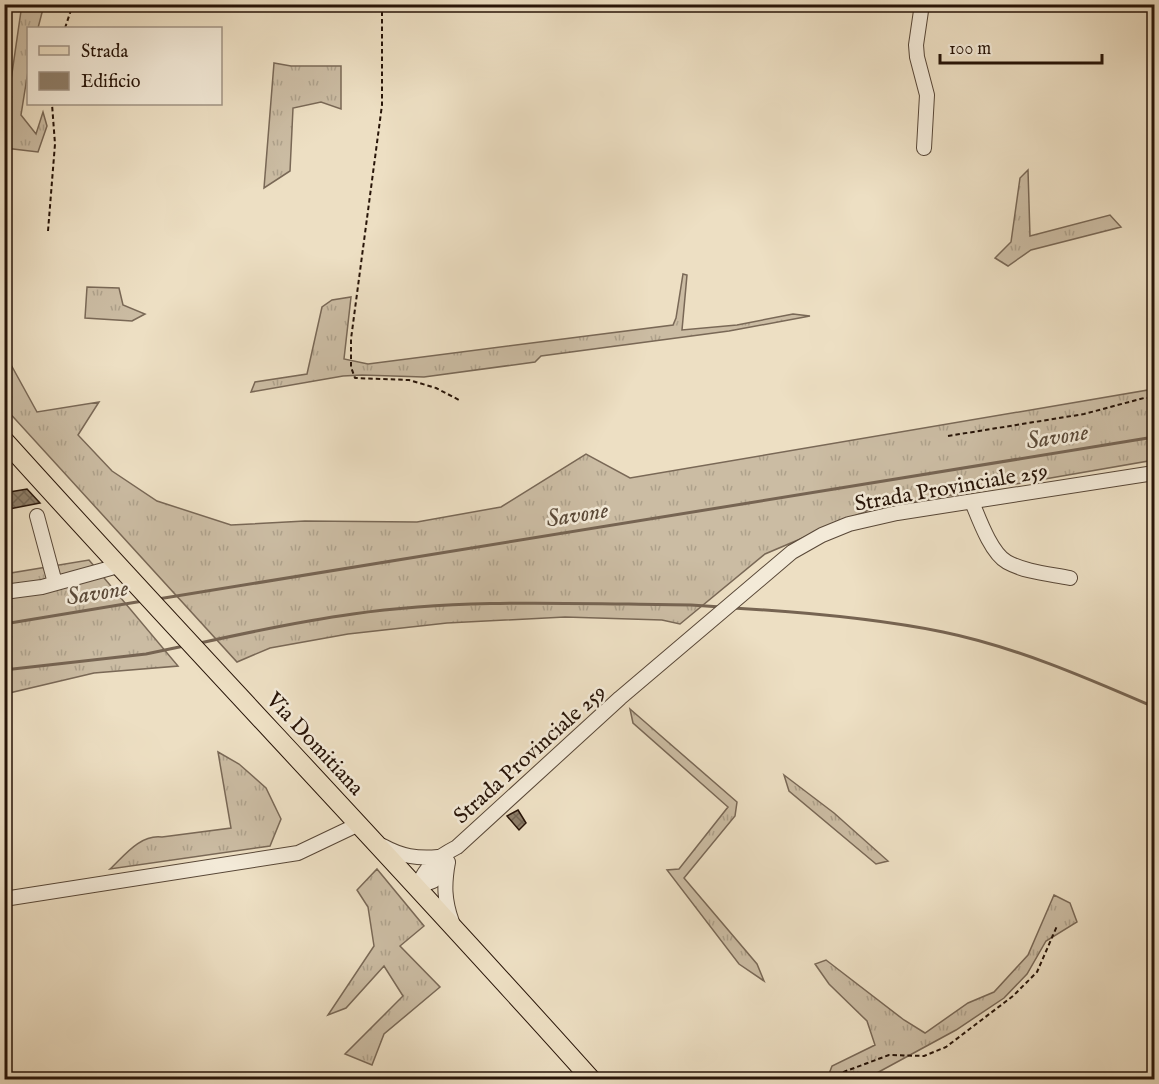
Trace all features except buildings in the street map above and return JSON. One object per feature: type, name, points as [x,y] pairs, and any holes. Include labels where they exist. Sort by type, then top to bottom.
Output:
[{"type":"main road","name":"Via Domitiana","points":[[4,440],[452,924],[592,1080]]},
{"type":"street","points":[[922,4],[916,57],[927,95],[924,148]]},
{"type":"street","name":"Strada Provinciale 259","points":[[417,887],[424,872],[443,860],[620,698],[792,552],[840,528],[897,513],[1155,473]]},
{"type":"street","points":[[972,502],[992,546],[1005,562],[1024,569],[1070,578]]},
{"type":"street","points":[[37,516],[55,583]]},
{"type":"street","points":[[4,592],[122,570]]},
{"type":"street","points":[[4,899],[298,853],[359,824]]},
{"type":"street","name":"Strada Provinciale 259","points":[[375,842],[397,854],[443,860]]},
{"type":"street","points":[[443,860],[445,903],[452,924]]},
{"type":"path","points":[[65,27],[73,4]]},
{"type":"path","points":[[382,4],[382,105],[351,339],[351,367],[355,378],[409,380],[436,388],[461,401]]},
{"type":"path","points":[[48,231],[55,144],[52,105]]},
{"type":"path","points":[[948,436],[1084,414],[1144,398],[1155,398]]},
{"type":"path","points":[[822,1080],[877,1058],[890,1055],[924,1056],[946,1047],[1013,996],[1037,972],[1057,926]]},
{"type":"green space","points":[[22,4],[44,5],[38,27],[27,27],[27,77],[21,115],[36,134],[43,112],[47,126],[38,152],[5,148],[5,103],[10,87]]},
{"type":"green space","points":[[274,63],[291,66],[341,66],[341,109],[321,102],[293,108],[290,171],[264,188]]},
{"type":"green space","points":[[1028,170],[1030,236],[1110,215],[1121,227],[1031,250],[1008,266],[995,258],[1011,242],[1020,178]]},
{"type":"green space","points":[[683,274],[687,275],[682,330],[737,325],[793,314],[810,316],[729,331],[541,356],[535,362],[424,377],[343,376],[251,392],[255,382],[307,374],[322,307],[332,300],[351,297],[344,359],[368,364],[673,325]]},
{"type":"green space","points":[[87,287],[119,288],[123,305],[145,314],[132,321],[85,318]]},
{"type":"green space","points":[[4,352],[37,412],[99,402],[78,435],[112,471],[157,501],[231,525],[305,521],[417,522],[501,507],[586,454],[630,478],[1154,389],[1154,460],[871,509],[765,554],[680,624],[662,620],[565,617],[447,623],[348,634],[270,648],[237,662],[5,408]]},
{"type":"green space","points":[[89,560],[178,666],[94,673],[5,694],[5,574]]},
{"type":"green space","points":[[630,709],[737,802],[735,816],[684,878],[757,964],[764,981],[739,964],[667,870],[679,869],[728,807],[633,723]]},
{"type":"green space","points":[[218,752],[239,764],[266,788],[281,819],[270,846],[110,869],[133,847],[147,839],[231,828]]},
{"type":"green space","points":[[784,775],[834,813],[888,861],[876,864],[789,791]]},
{"type":"green space","points":[[377,869],[424,926],[400,946],[440,987],[384,1034],[372,1065],[345,1054],[403,996],[384,966],[346,1008],[328,1015],[374,946],[368,907],[357,890]]},
{"type":"green space","points":[[1054,895],[1070,903],[1077,922],[1046,941],[1027,974],[1004,998],[956,1030],[875,1074],[862,1079],[827,1079],[832,1066],[875,1045],[867,1021],[829,984],[815,964],[826,960],[904,1020],[925,1033],[968,1003],[994,992],[1028,955]]},
{"type":"waterway","name":"Savone","points":[[158,599],[1154,437]]},
{"type":"waterway","name":"Savone","points":[[4,624],[143,601]]},
{"type":"waterway","points":[[200,643],[334,617],[437,606],[564,603],[721,607]]},
{"type":"waterway","points":[[733,608],[865,619],[970,638],[1051,664],[1154,707]]},
{"type":"waterway","points":[[4,670],[146,654],[184,646]]}]
